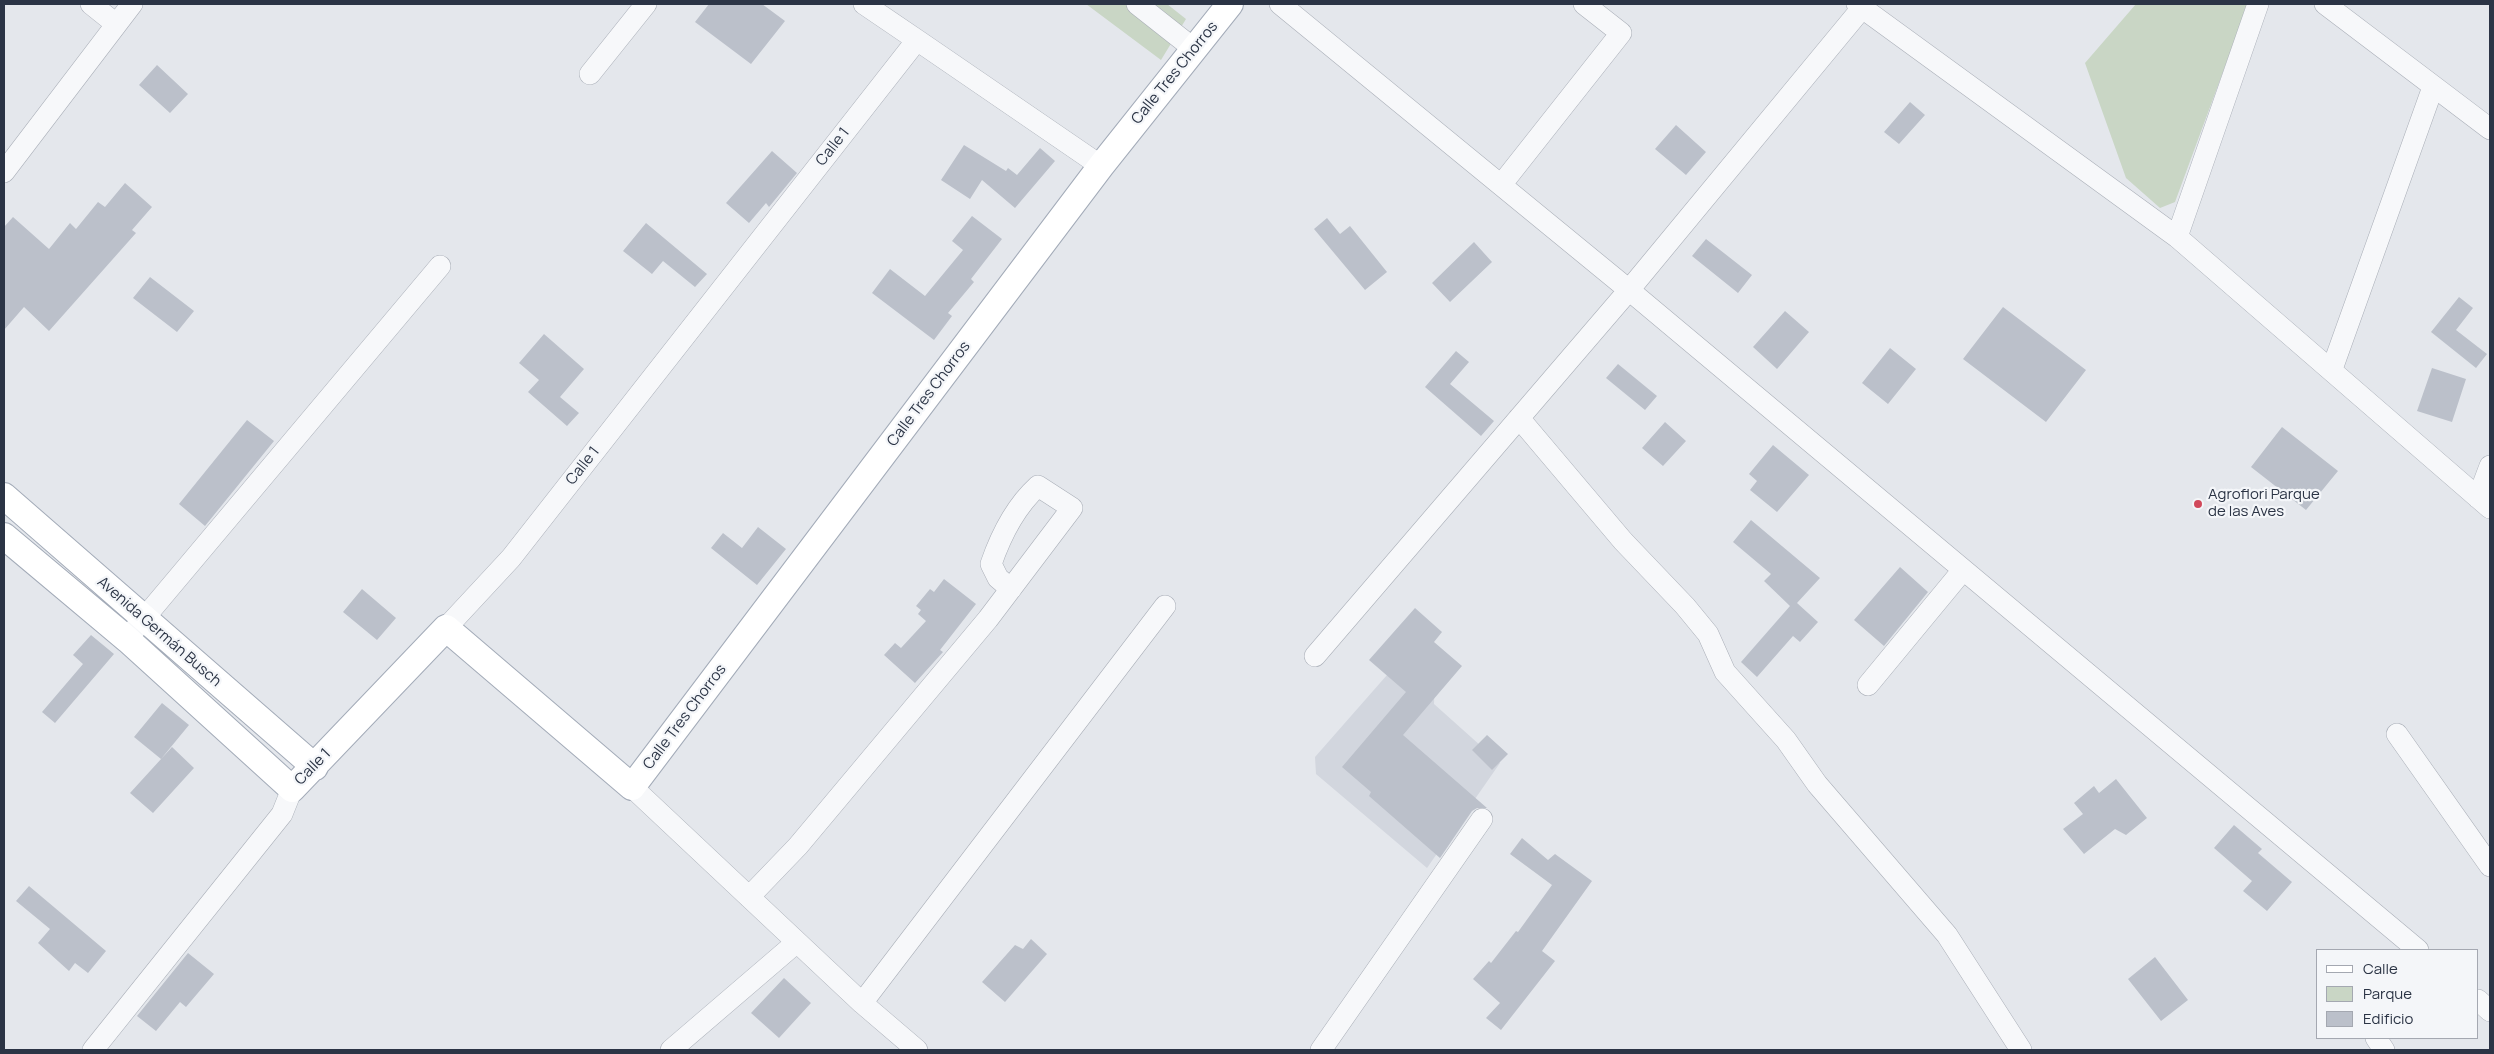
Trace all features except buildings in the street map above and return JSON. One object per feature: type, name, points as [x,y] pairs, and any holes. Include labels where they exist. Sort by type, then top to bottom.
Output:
[{"type":"main road","name":"Calle Tres Chorros","points":[[632,788],[1101,166],[1230,4]]},
{"type":"main road","name":"Avenida Germán Busch","points":[[4,496],[315,767]]},
{"type":"main road","name":"Avenida Germán Busch","points":[[4,536],[128,640],[292,790]]},
{"type":"main road","name":"Calle 1","points":[[292,790],[446,628]]},
{"type":"main road","points":[[446,628],[632,788]]},
{"type":"street","points":[[91,4],[116,24]]},
{"type":"street","points":[[4,172],[132,4]]},
{"type":"street","points":[[590,74],[646,4]]},
{"type":"street","points":[[864,4],[1101,166]]},
{"type":"street","points":[[1137,4],[1194,49]]},
{"type":"street","points":[[1280,4],[1629,290],[2417,949]]},
{"type":"street","points":[[1502,185],[1621,33],[1584,4]]},
{"type":"street","points":[[2177,237],[2258,4]]},
{"type":"street","points":[[2325,4],[2490,129]]},
{"type":"street","points":[[1315,656],[1629,290],[1860,6],[2177,237],[2332,369],[2484,503]]},
{"type":"street","name":"Calle 1","points":[[446,628],[511,558],[917,40]]},
{"type":"street","points":[[2332,369],[2433,87]]},
{"type":"street","points":[[128,640],[144,618],[440,266]]},
{"type":"street","points":[[1519,418],[1623,541],[1685,606],[1708,634],[1725,672],[1786,740],[1817,784],[1947,935],[2021,1050]]},
{"type":"street","points":[[2484,503],[2490,466]]},
{"type":"street","points":[[749,897],[798,846],[1011,589],[1072,508],[1038,486],[1023,500],[997,546],[991,564],[998,578],[1011,589]]},
{"type":"street","points":[[1868,685],[1963,570]]},
{"type":"street","points":[[862,1003],[1165,606]]},
{"type":"street","points":[[2397,734],[2490,866]]},
{"type":"street","points":[[632,788],[862,1003],[917,1050]]},
{"type":"street","name":"Calle 1","points":[[93,1050],[282,814],[292,790]]},
{"type":"street","points":[[1320,1050],[1482,820]]},
{"type":"street","points":[[671,1050],[797,942]]},
{"type":"street","points":[[2479,1001],[2490,1011]]},
{"type":"street","points":[[2377,1039],[2384,1050]]},
{"type":"shaded area","points":[[1416,642],[1435,667],[1434,704],[1500,763],[1427,868],[1316,774],[1315,757]]},
{"type":"green space","points":[[1086,4],[1167,4],[1186,19],[1161,60]]},
{"type":"green space","points":[[2136,4],[2248,4],[2175,202],[2160,208],[2126,178],[2085,63]]},
{"type":"place","name":"Agroflori Parque de las Aves","points":[[2198,504]]}]
